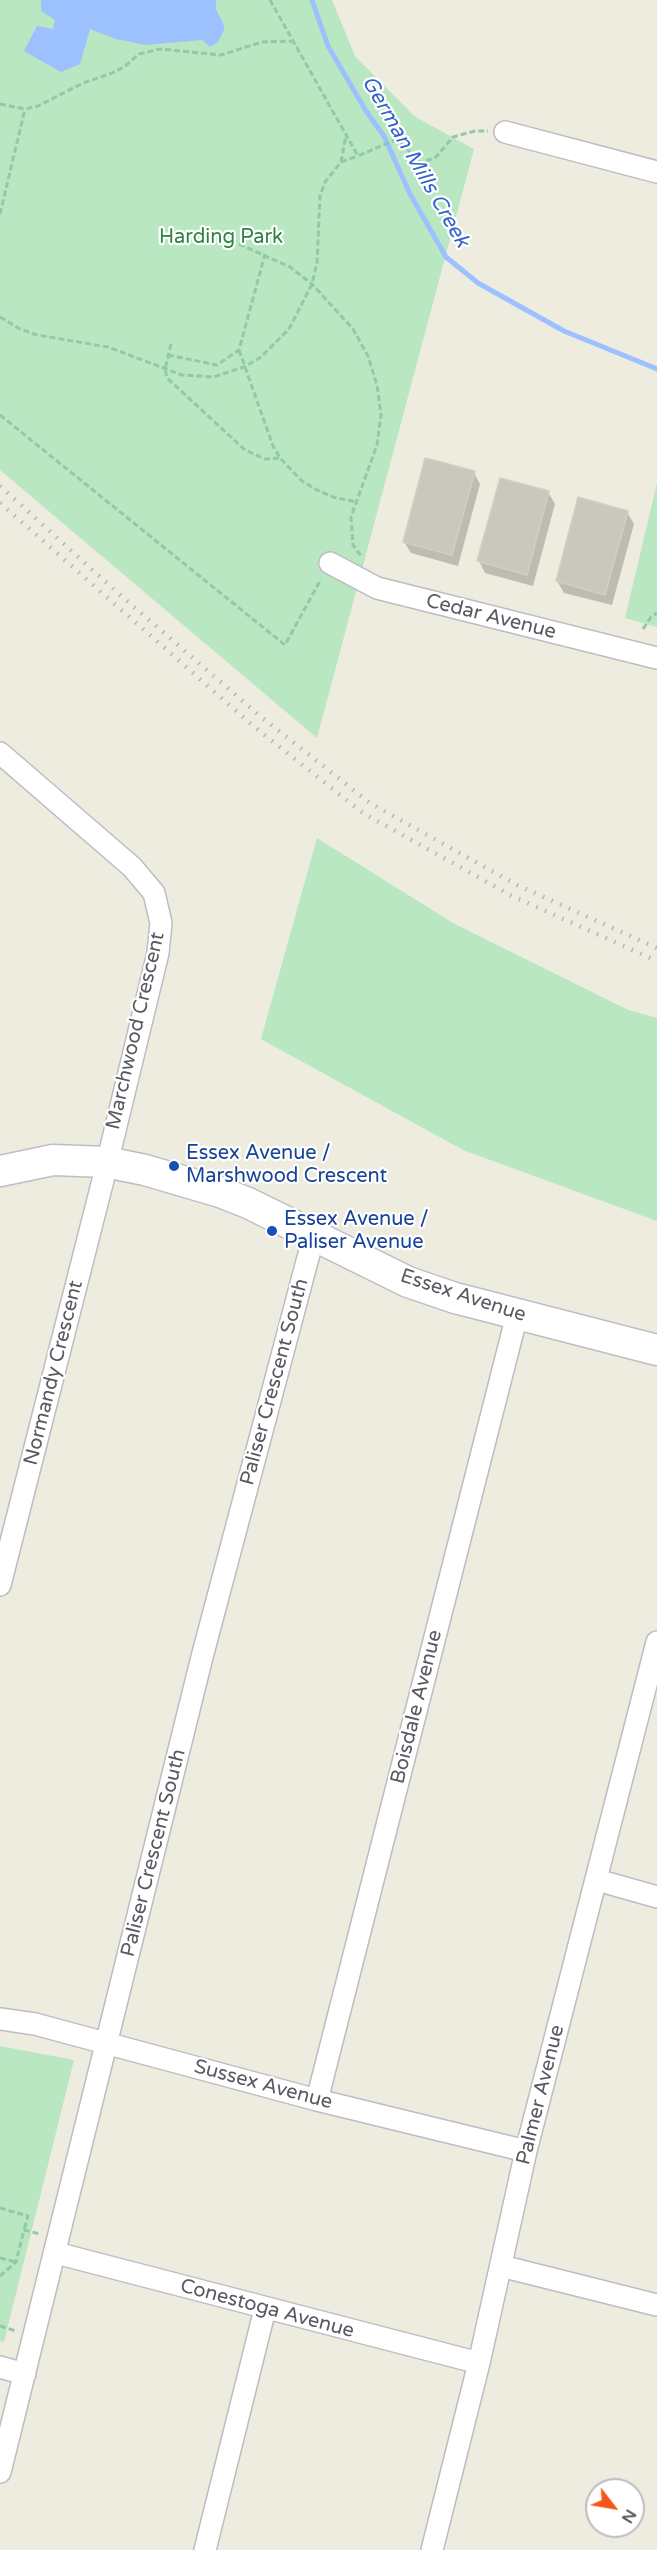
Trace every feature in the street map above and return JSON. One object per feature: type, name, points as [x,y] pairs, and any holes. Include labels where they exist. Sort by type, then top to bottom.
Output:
[{"type":"street","points":[[505,132],[657,172]]},
{"type":"street","name":"Cedar Avenue","points":[[330,563],[377,588],[657,658]]},
{"type":"street","name":"Marchwood Crescent","points":[[0,753],[132,867],[154,893],[160,923],[158,953],[106,1162]]},
{"type":"street","name":"Essex Avenue","points":[[0,1171],[53,1160],[106,1162],[145,1170],[220,1192],[274,1215],[408,1282],[455,1298],[657,1350]]},
{"type":"street","name":"Normandy Crescent","points":[[0,1585],[106,1162]]},
{"type":"street","name":"Paliser Crescent South","points":[[0,2472],[202,1656],[314,1235]]},
{"type":"street","name":"Boisdale Avenue","points":[[317,2100],[518,1315]]},
{"type":"street","name":"Palmer Avenue","points":[[432,2550],[479,2363],[526,2151],[657,1642]]},
{"type":"street","points":[[597,1880],[657,1897]]},
{"type":"street","name":"Sussex Avenue","points":[[0,2019],[34,2024],[317,2100],[526,2151]]},
{"type":"street","name":"Conestoga Avenue","points":[[56,2253],[479,2363]]},
{"type":"street","points":[[501,2266],[657,2305]]},
{"type":"street","points":[[205,2550],[265,2309]]},
{"type":"street","points":[[0,2367],[25,2374]]},
{"type":"path","points":[[270,0],[358,156]]},
{"type":"path","points":[[0,104],[25,109],[45,103],[124,67],[139,54],[149,51],[160,49],[221,55],[262,42],[293,41]]},
{"type":"path","points":[[0,214],[25,109]]},
{"type":"path","points":[[341,162],[397,139],[421,163],[436,157],[453,137],[475,131],[505,132]]},
{"type":"path","points":[[0,317],[20,329],[37,335],[108,347],[182,375],[205,378],[229,374],[244,367],[261,357],[289,329],[312,284],[317,263],[320,196],[325,182],[341,162],[346,135]]},
{"type":"path","points":[[239,244],[290,267],[312,284],[353,329],[368,356],[377,385],[381,415],[377,445],[351,517],[353,545],[364,558]]},
{"type":"path","points":[[265,254],[239,350],[244,367],[273,446],[280,458],[302,481],[317,490],[356,502]]},
{"type":"path","points":[[171,344],[165,369],[167,378],[245,450],[265,459],[280,458]]},
{"type":"path","points":[[168,355],[217,365],[239,350]]},
{"type":"path","points":[[0,415],[285,645],[330,563]]},
{"type":"path","points":[[643,629],[651,617],[657,614]]},
{"type":"path","points":[[0,2208],[28,2216],[16,2262],[0,2276]]},
{"type":"path","points":[[24,2230],[42,2234]]},
{"type":"path","points":[[0,2258],[16,2262]]},
{"type":"path","points":[[0,2326],[18,2331]]},
{"type":"green space","name":"Harding Park","points":[[0,0],[332,0],[355,56],[414,116],[474,149],[317,738],[0,470]]},
{"type":"green space","points":[[657,483],[657,627],[625,618]]},
{"type":"green space","points":[[317,838],[453,923],[628,1010],[657,1018],[657,1221],[463,1150],[261,1039]]},
{"type":"green space","points":[[0,2046],[74,2060],[4,2342],[0,2341]]},
{"type":"water","points":[[41,0],[216,0],[216,9],[224,30],[218,42],[210,47],[202,40],[146,45],[116,39],[90,29],[80,64],[61,72],[24,51],[37,26],[53,29],[55,20],[41,11]]},
{"type":"building","points":[[425,458],[475,471],[452,555],[403,542]]},
{"type":"building","points":[[500,478],[549,491],[527,575],[477,561]]},
{"type":"building","points":[[578,497],[628,511],[605,595],[556,581]]},
{"type":"waterway","name":"German Mills Creek","points":[[312,0],[328,46],[366,111],[384,136],[410,194],[446,257],[478,283],[564,331],[657,369]]},
{"type":"railway","points":[[0,486],[119,594],[260,716],[370,803],[517,885],[657,948]]},
{"type":"railway","points":[[0,503],[252,725],[363,813],[512,896],[657,961]]},
{"type":"place","name":"Essex Avenue / Marshwood Crescent","points":[[174,1166]]},
{"type":"place","name":"Essex Avenue / Paliser Avenue","points":[[272,1231]]}]
